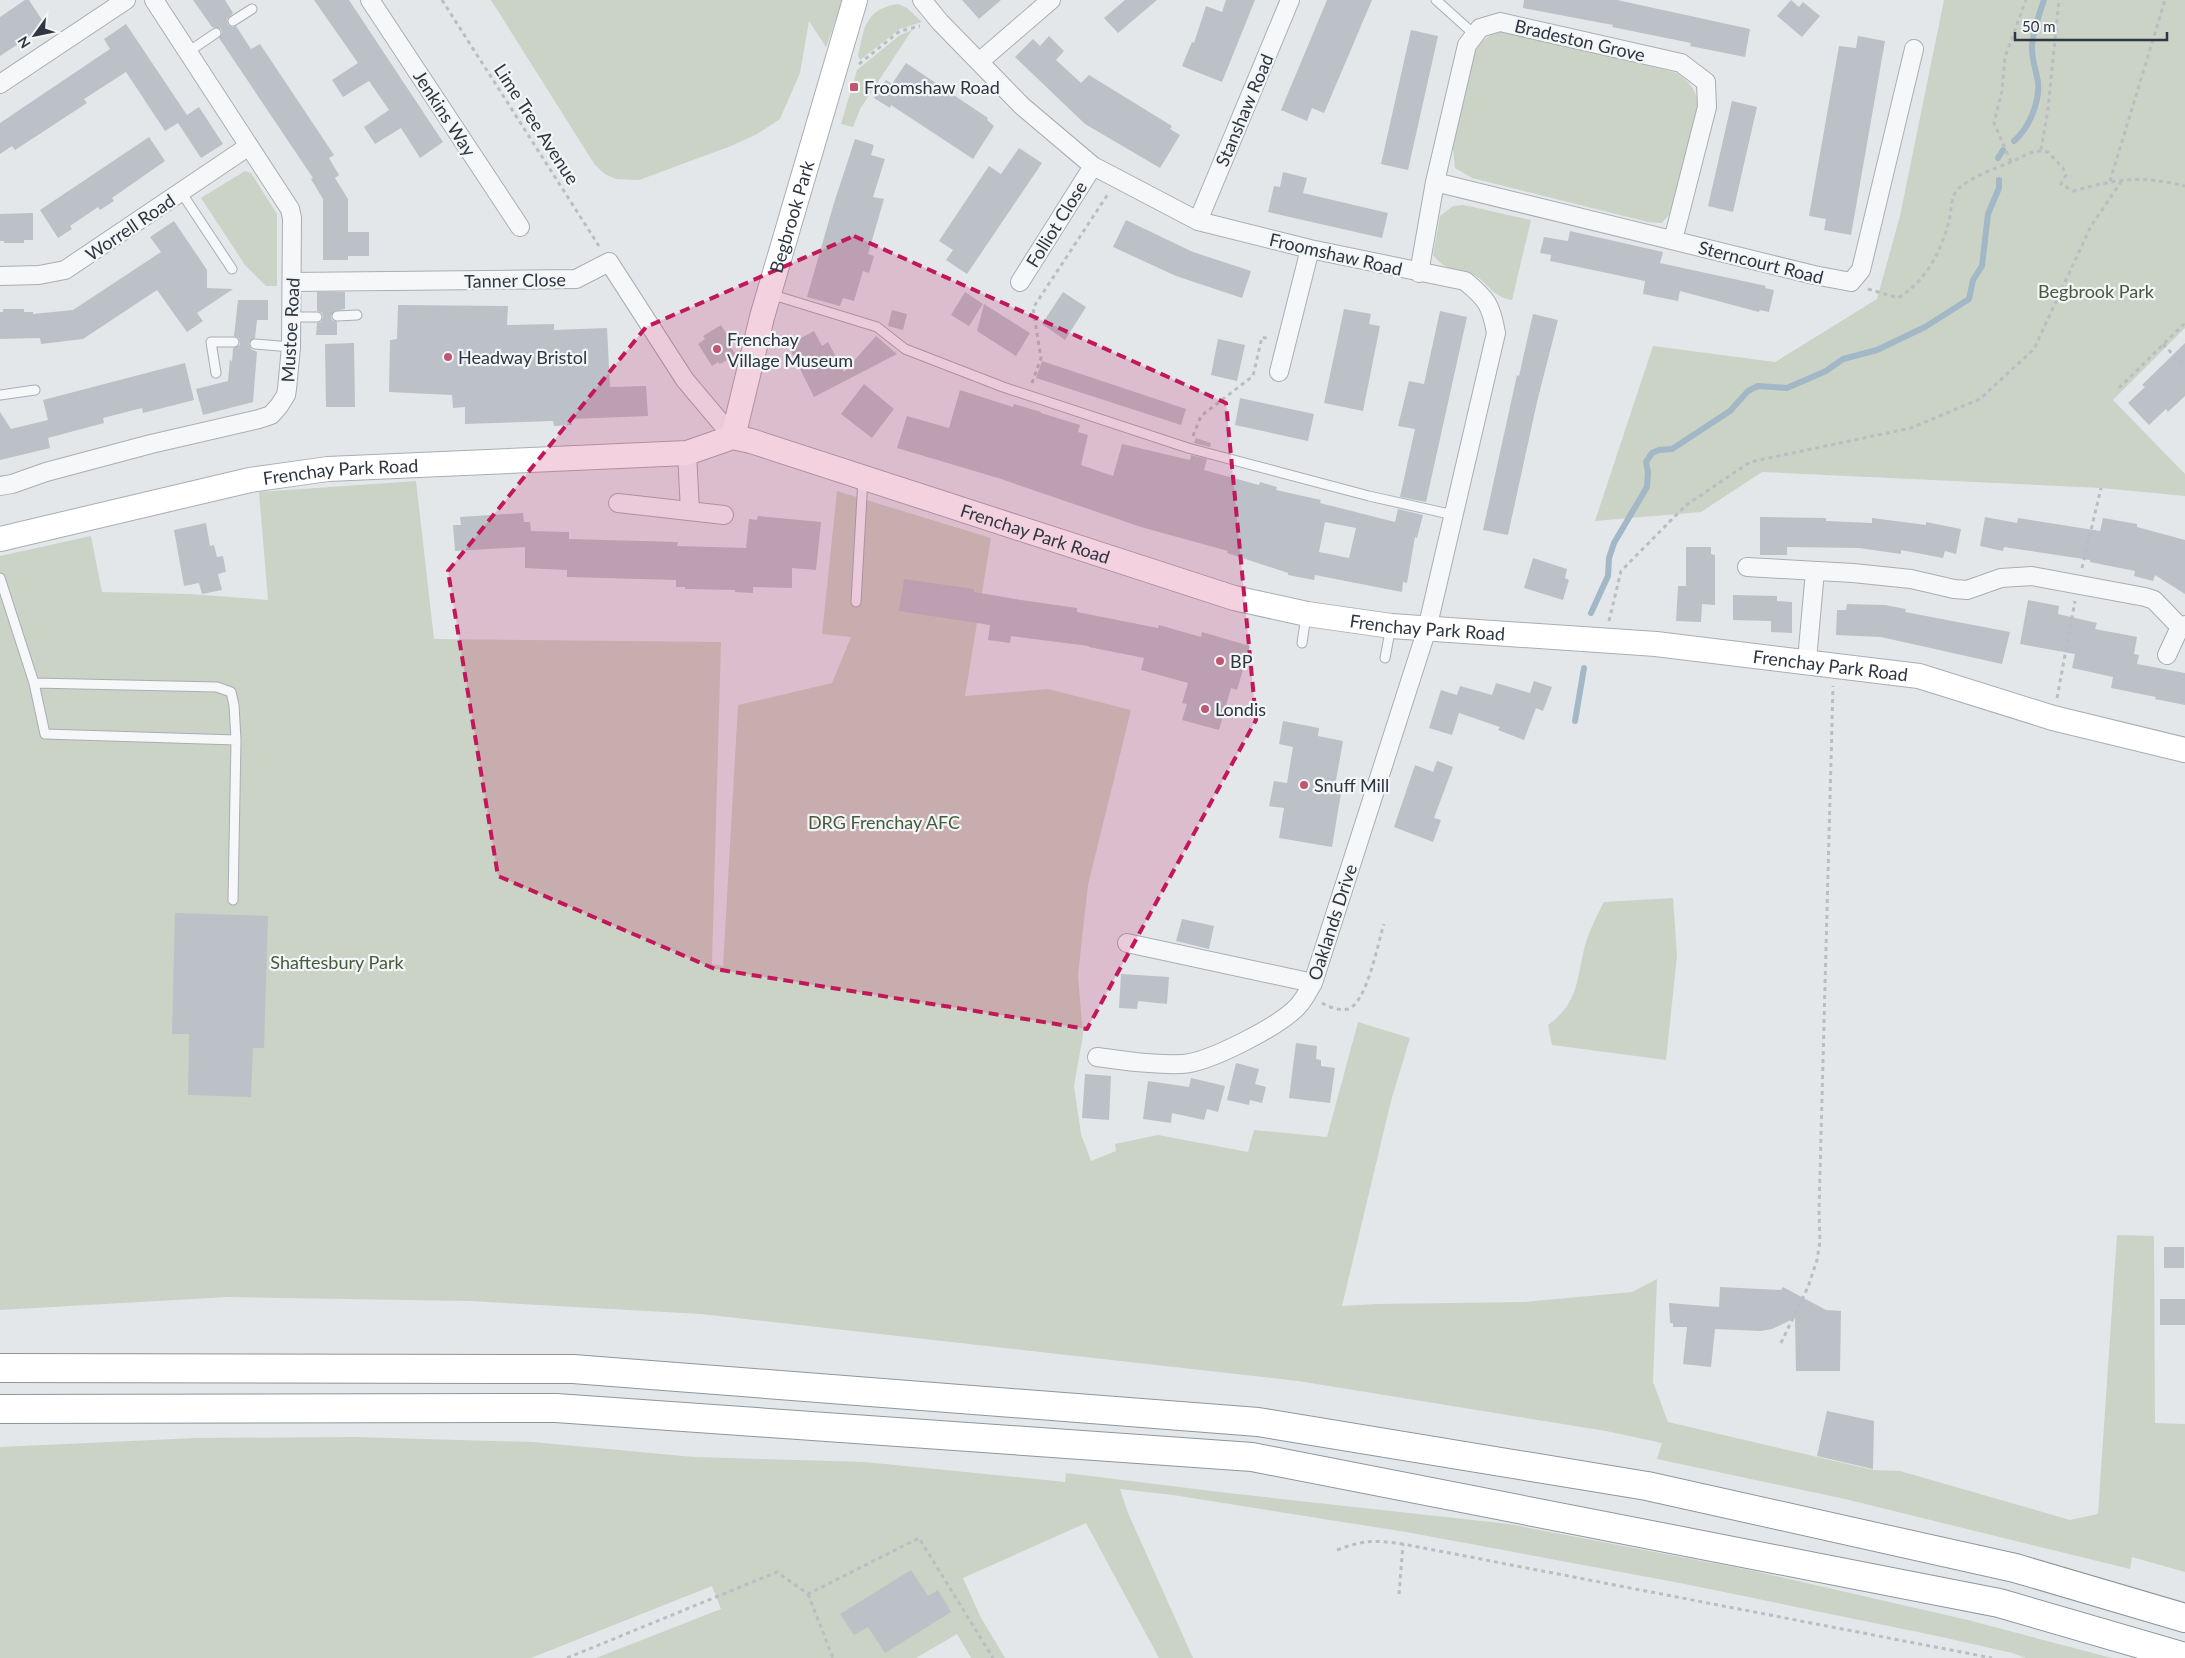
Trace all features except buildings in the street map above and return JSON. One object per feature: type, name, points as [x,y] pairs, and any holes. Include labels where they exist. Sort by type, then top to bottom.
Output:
[{"type":"highway","points":[[0,1368],[573,1369],[1258,1422],[1647,1486],[2014,1568],[2185,1618]]},
{"type":"highway","points":[[0,1409],[556,1408],[1252,1457],[1999,1603],[2185,1657]]},
{"type":"main road","name":"Begbrook Park","points":[[733,437],[768,294],[855,0]]},
{"type":"main road","name":"Frenchay Park Road","points":[[0,539],[250,480],[328,469],[687,453],[733,437],[1234,598],[1306,614],[1391,626],[1604,639],[1807,660],[1919,676],[2053,718],[2185,750]]},
{"type":"street","points":[[0,84],[126,0]]},
{"type":"street","name":"Mustoe Road","points":[[0,486],[151,444],[266,417],[279,406],[286,395],[292,318],[292,218],[290,209],[154,0]]},
{"type":"street","name":"Jenkins Way","points":[[370,0],[520,227]]},
{"type":"street","name":"Froomshaw Road","points":[[922,0],[940,22],[1022,106],[1092,166],[1198,221],[1310,249],[1465,281],[1482,295],[1492,312],[1496,333],[1427,629]]},
{"type":"street","points":[[979,62],[1051,0]]},
{"type":"street","name":"Stanshaw Road","points":[[1198,221],[1290,0]]},
{"type":"street","name":"Bradeston Grove","points":[[1475,35],[1480,28],[1500,22],[1681,63],[1706,82],[1707,107],[1673,240]]},
{"type":"street","points":[[1419,273],[1434,182],[1467,45],[1475,35]]},
{"type":"street","name":"Sterncourt Road","points":[[1434,182],[1833,280],[1851,282],[1861,270],[1914,49]]},
{"type":"street","name":"Worrell Road","points":[[0,276],[40,276],[65,270],[249,146]]},
{"type":"street","name":"Folliot Close","points":[[1020,282],[1092,166]]},
{"type":"street","points":[[1279,372],[1310,249]]},
{"type":"street","points":[[609,262],[685,380],[733,437]]},
{"type":"street","name":"Tanner Close","points":[[292,282],[576,279],[609,262]]},
{"type":"street","points":[[687,453],[690,511]]},
{"type":"street","points":[[618,503],[724,515]]},
{"type":"street","points":[[1747,567],[1814,570],[1911,579],[1954,589],[1967,590],[2001,578],[2032,576],[2145,597],[2154,600],[2183,626],[2167,655]]},
{"type":"street","points":[[1807,660],[1814,570]]},
{"type":"street","name":"Oaklands Drive","points":[[1097,1057],[1135,1062],[1184,1064],[1205,1058],[1243,1042],[1281,1021],[1298,1006],[1309,989],[1427,629]]},
{"type":"street","points":[[1127,943],[1309,989]]},
{"type":"lane","points":[[1436,0],[1475,35]]},
{"type":"lane","points":[[233,22],[252,9]]},
{"type":"lane","points":[[188,52],[216,33]]},
{"type":"lane","points":[[181,192],[232,269]]},
{"type":"lane","points":[[768,294],[877,327],[905,349],[1027,395],[1188,448],[1369,496],[1454,515]]},
{"type":"lane","points":[[337,316],[357,315]]},
{"type":"lane","points":[[292,318],[317,317]]},
{"type":"lane","points":[[216,373],[211,342],[234,342]]},
{"type":"lane","points":[[255,344],[291,347]]},
{"type":"lane","points":[[0,395],[35,390]]},
{"type":"lane","points":[[856,602],[864,478]]},
{"type":"lane","points":[[0,578],[34,683],[45,734],[236,740]]},
{"type":"lane","points":[[1302,643],[1306,614]]},
{"type":"lane","points":[[1385,658],[1391,626]]},
{"type":"lane","points":[[34,683],[217,687],[231,692],[234,705],[236,740],[233,900]]},
{"type":"path","name":"Lime Tree Avenue","points":[[442,0],[609,262]]},
{"type":"path","points":[[2011,162],[1994,123],[2002,92],[2005,57],[2026,0]]},
{"type":"path","points":[[2041,150],[2048,109],[2059,0]]},
{"type":"path","points":[[2110,181],[2165,0]]},
{"type":"path","points":[[831,77],[860,64],[900,32],[940,22]]},
{"type":"path","points":[[1878,293],[1898,298],[1912,289],[1936,260],[1949,220],[1952,199],[1958,189],[1972,180],[2029,153],[2041,150],[2048,152],[2063,168],[2066,175],[2060,184],[2073,191],[2123,179],[2159,180],[2185,186]]},
{"type":"path","points":[[1027,395],[1041,358],[1033,308],[1118,179]]},
{"type":"path","points":[[1604,639],[1621,572],[1685,506],[1750,462],[1911,428],[1980,399],[2034,349],[2091,226],[2123,179]]},
{"type":"path","points":[[2119,388],[2185,323]]},
{"type":"path","points":[[1188,448],[1201,416],[1253,376],[1262,337],[1286,342]]},
{"type":"path","points":[[2163,344],[2185,367]]},
{"type":"path","points":[[1781,1343],[1808,1287],[1820,1241],[1819,1211],[1834,664]]},
{"type":"path","points":[[1309,989],[1330,1007],[1348,1009],[1357,1003],[1369,977],[1384,924]]},
{"type":"path","points":[[808,1594],[919,1538],[993,1658]]},
{"type":"path","points":[[1337,1550],[1359,1542],[1376,1540],[1403,1544],[1992,1658]]},
{"type":"path","points":[[1399,1594],[1403,1544]]},
{"type":"path","points":[[567,1658],[777,1572],[808,1594],[833,1658]]},
{"type":"highlighted area","points":[[854,236],[1226,403],[1256,720],[1087,1029],[715,969],[498,876],[448,571],[646,327]]},
{"type":"green space","points":[[491,0],[843,0],[826,47],[809,21],[800,73],[780,119],[757,134],[731,146],[639,180],[616,179],[605,174],[595,165]]},
{"type":"green space","points":[[1944,0],[2185,0],[2185,328],[2113,400],[2185,474],[2185,496],[2101,488],[1762,472],[1701,512],[1595,521],[1653,346],[1775,362],[1877,299],[1900,216]]},
{"type":"green space","points":[[898,4],[907,8],[922,22],[900,29],[860,60],[858,56],[862,37],[872,15],[879,10]]},
{"type":"green space","points":[[912,30],[860,109],[853,127],[841,124],[857,70],[900,35]]},
{"type":"green space","points":[[1504,31],[1677,73],[1691,86],[1696,94],[1698,104],[1673,210],[1662,223],[1648,222],[1472,178],[1455,168],[1453,148],[1473,57],[1485,39]]},
{"type":"green space","points":[[245,171],[251,173],[277,214],[277,286],[266,286],[245,265],[201,198]]},
{"type":"green space","points":[[1464,205],[1531,220],[1512,300],[1495,293],[1474,275],[1444,265],[1433,255],[1440,216],[1453,206]]},
{"type":"green space","points":[[416,481],[434,639],[721,642],[712,964],[723,966],[738,705],[832,683],[851,637],[822,634],[837,491],[991,538],[965,696],[1048,689],[1131,710],[1088,885],[1078,975],[1083,1035],[1074,1086],[1081,1134],[1091,1161],[1116,1151],[1115,1144],[1158,1135],[1248,1152],[1254,1130],[1327,1137],[1358,1022],[1410,1038],[1391,1101],[1342,1306],[1524,1302],[1632,1292],[1657,1279],[1653,1382],[1668,1422],[1873,1470],[1900,1471],[2070,1520],[2098,1514],[2117,1235],[2154,1236],[2155,1423],[2185,1424],[2185,1572],[2132,1557],[2130,1569],[1845,1499],[1657,1459],[1662,1443],[1606,1431],[1298,1381],[701,1314],[470,1301],[227,1297],[0,1310],[0,556],[91,536],[102,592],[189,594],[268,600],[259,492]]},
{"type":"green space","points":[[1673,898],[1677,956],[1666,1060],[1552,1045],[1548,1025],[1560,1015],[1574,993],[1585,944],[1604,902]]},
{"type":"green space","points":[[355,1437],[532,1442],[694,1457],[865,1462],[1065,1482],[1066,1473],[1509,1524],[1749,1570],[1968,1620],[2112,1658],[2026,1658],[1942,1637],[1680,1583],[1406,1532],[1173,1495],[1120,1489],[1128,1513],[1193,1658],[1159,1658],[1086,1523],[963,1578],[980,1616],[1005,1658],[971,1658],[957,1634],[916,1658],[596,1658],[721,1609],[712,1586],[531,1658],[0,1658],[0,1447],[196,1438]]},
{"type":"waterway","points":[[2014,141],[2029,122],[2037,98],[2038,82],[2032,45],[2035,27],[2044,0]]},
{"type":"waterway","points":[[1998,158],[2003,150]]},
{"type":"waterway","points":[[1591,613],[1608,576],[1609,558],[1614,543],[1647,487],[1648,472],[1646,462],[1652,453],[1659,450],[1672,449],[1730,411],[1748,391],[1758,386],[1787,388],[1826,371],[1843,359],[1877,350],[1925,327],[1969,299],[1973,280],[1982,266],[1988,214],[1999,188],[1999,180]]},
{"type":"waterway","points":[[1575,721],[1584,668]]},
{"type":"place","name":"Froomshaw Road","points":[[854,87]]},
{"type":"place","name":"Frenchay Village Museum","points":[[717,349]]},
{"type":"place","name":"Headway Bristol","points":[[448,357]]},
{"type":"place","name":"BP","points":[[1220,661]]},
{"type":"place","name":"Londis","points":[[1205,709]]},
{"type":"place","name":"Snuff Mill","points":[[1304,785]]},
{"type":"park label","name":"DRG Frenchay AFC","points":[[884,822]]},
{"type":"park label","name":"Shaftesbury Park","points":[[337,962]]}]
